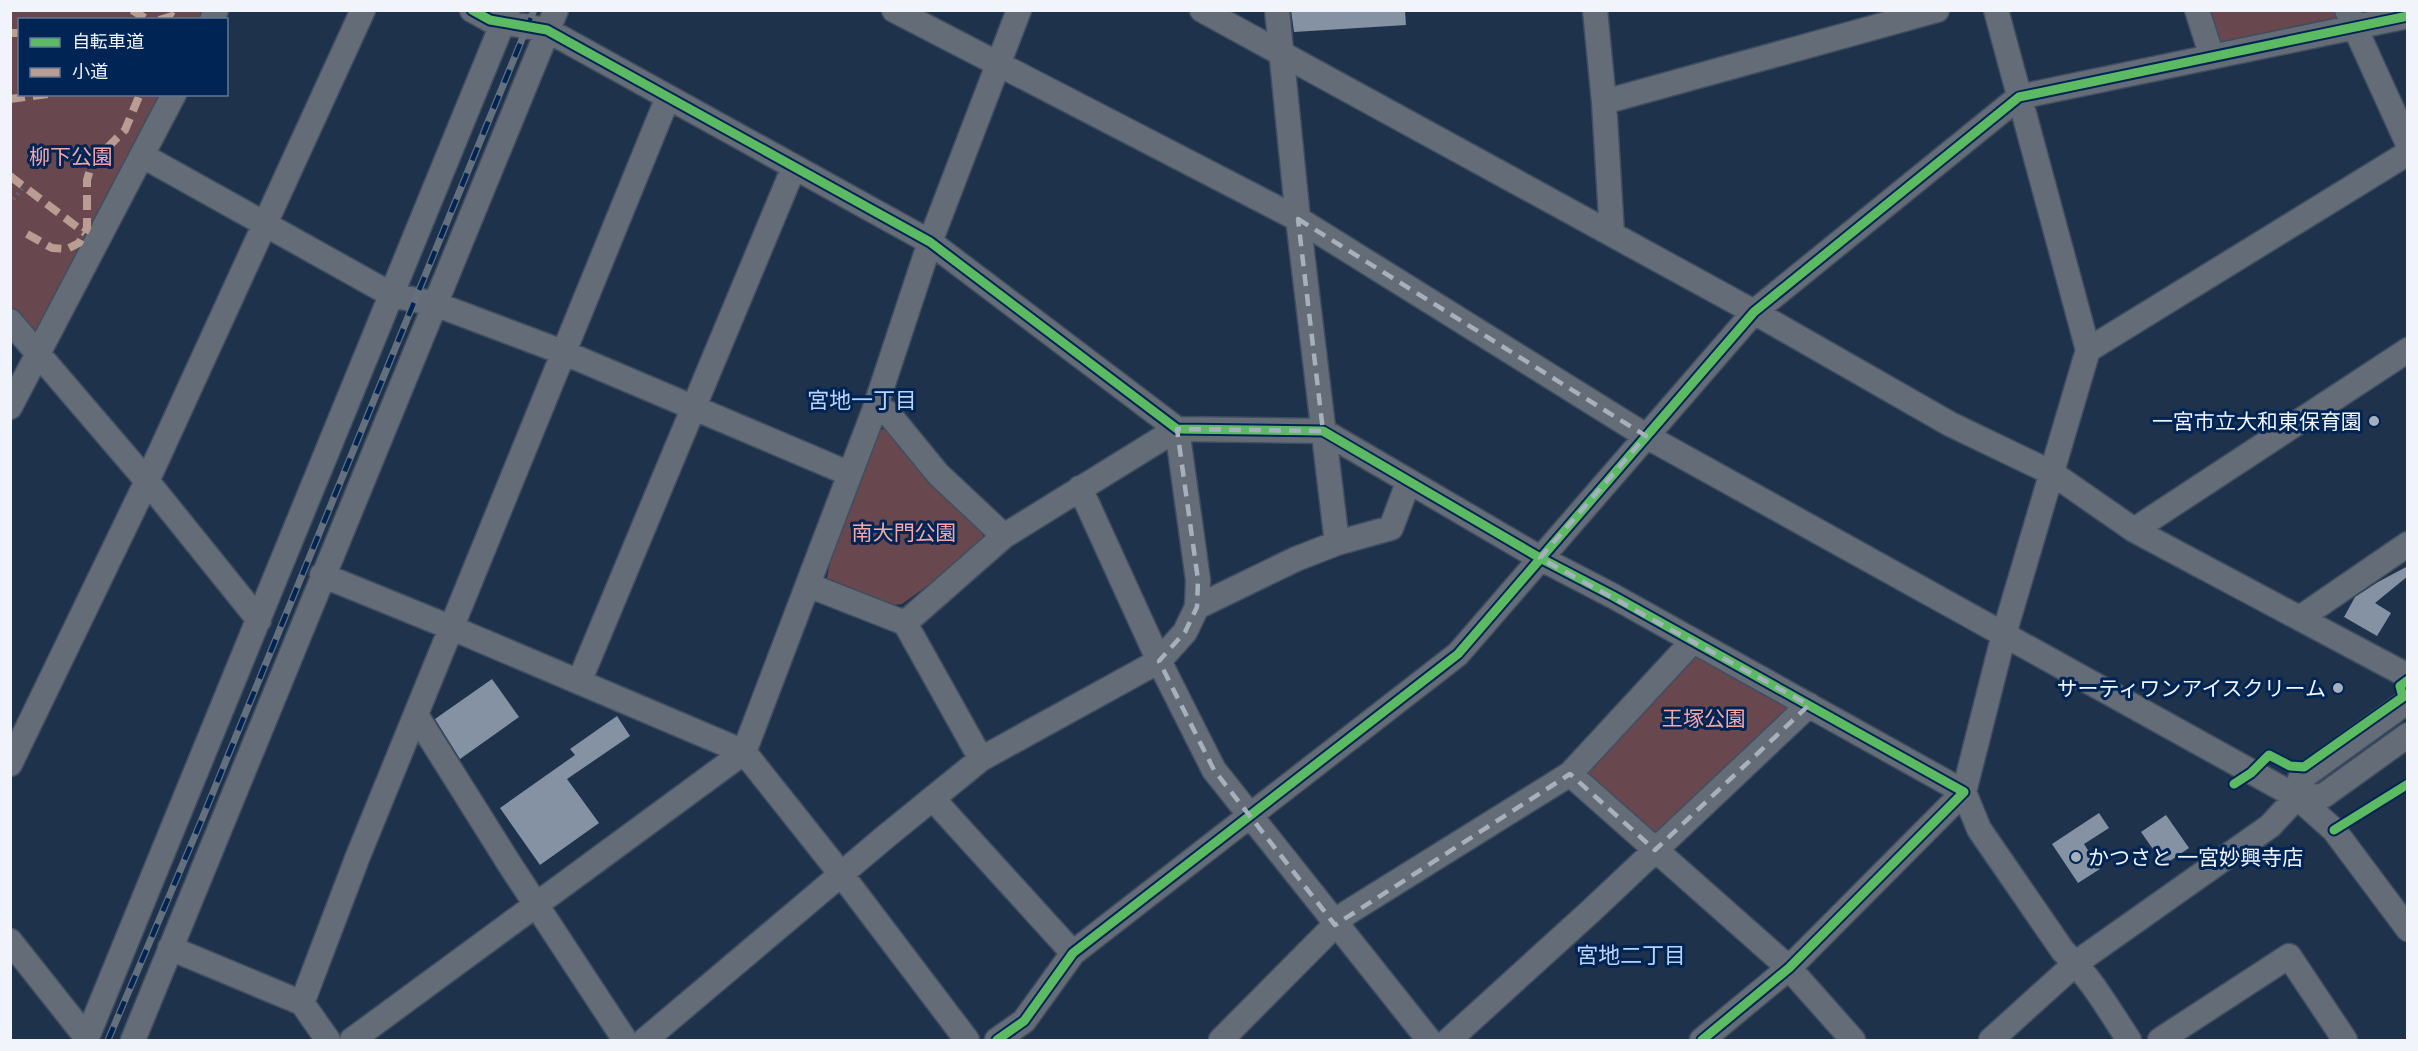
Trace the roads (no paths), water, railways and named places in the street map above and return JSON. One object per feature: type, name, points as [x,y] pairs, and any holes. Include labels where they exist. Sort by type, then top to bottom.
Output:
[{"type":"street","points":[[10,764],[147,482],[363,10]]},
{"type":"street","points":[[472,10],[490,20],[506,16],[552,20],[668,97],[930,242],[1177,429],[1198,580],[1197,607],[1185,632],[1159,661],[981,759],[841,874],[645,1041]]},
{"type":"street","points":[[894,10],[998,66],[1298,219],[1646,436],[2297,797],[2334,830],[2408,929]]},
{"type":"street","points":[[352,1041],[744,752],[874,411],[930,242],[1019,10]]},
{"type":"street","points":[[1202,10],[1755,312],[1950,424],[2052,473],[2134,530],[2408,676]]},
{"type":"street","points":[[1277,10],[1298,219],[1337,543]]},
{"type":"street","points":[[1595,10],[1604,102],[1612,234]]},
{"type":"street","points":[[1604,102],[1937,10]]},
{"type":"street","points":[[1702,1041],[1789,968],[1964,792],[2004,634],[2088,351],[1996,10]]},
{"type":"street","points":[[2197,10],[2212,57]]},
{"type":"street","points":[[10,941],[87,1040],[506,16]]},
{"type":"street","points":[[997,1041],[1024,1021],[1072,953],[1458,654],[1755,312],[2019,97],[2212,57],[2350,19],[2408,16]]},
{"type":"street","points":[[2350,19],[2408,144]]},
{"type":"street","points":[[133,1041],[322,575],[552,20]]},
{"type":"street","points":[[10,406],[173,96]]},
{"type":"street","points":[[302,1003],[358,856],[668,97]]},
{"type":"street","points":[[2088,351],[2408,153]]},
{"type":"street","points":[[143,156],[392,295],[435,304],[565,353],[850,474]]},
{"type":"street","points":[[579,682],[794,167]]},
{"type":"street","points":[[10,321],[147,482],[259,620]]},
{"type":"street","points":[[2134,530],[2408,350]]},
{"type":"street","points":[[874,411],[888,413],[938,474],[1004,536]]},
{"type":"street","points":[[905,623],[1004,536],[1177,429],[1323,431],[1408,483],[1540,558],[1964,792],[1979,829],[2063,951],[2076,963],[2129,1041]]},
{"type":"street","points":[[1197,607],[1296,559],[1337,543],[1391,528],[1408,483]]},
{"type":"street","points":[[1080,488],[1159,661],[1214,770],[1429,1041]]},
{"type":"street","points":[[2300,618],[2408,544]]},
{"type":"street","points":[[322,575],[744,752],[841,874],[967,1041]]},
{"type":"street","points":[[808,585],[905,623],[981,759]]},
{"type":"street","points":[[1221,1041],[1347,913],[1570,774],[1693,641]]},
{"type":"street","points":[[1991,1041],[2076,963],[2270,826],[2297,797],[2300,779],[2408,701]]},
{"type":"street","points":[[1449,1041],[1809,705]]},
{"type":"street","points":[[416,715],[625,1041]]},
{"type":"street","points":[[2297,797],[2323,796],[2408,735]]},
{"type":"street","points":[[1570,774],[1789,968],[1853,1041]]},
{"type":"street","points":[[933,799],[1072,953]]},
{"type":"street","points":[[170,948],[302,1003],[328,1041]]},
{"type":"street","points":[[2160,1041],[2289,956],[2345,1041]]},
{"type":"railway","points":[[108,1040],[202,819],[534,10]]},
{"type":"place","name":"一宮市立大和東保育園","points":[[2374,421]]},
{"type":"place","name":"サーティワンアイスクリーム","points":[[2338,688]]},
{"type":"place","name":"かつさと 一宮妙興寺店","points":[[2076,857]]},
{"type":"district","name":"宮地一丁目","points":[[862,400]]},
{"type":"district","name":"宮地二丁目","points":[[1631,955]]},
{"type":"park label","name":"柳下公園","points":[[71,156]]},
{"type":"park label","name":"南大門公園","points":[[904,532]]},
{"type":"park label","name":"王塚公園","points":[[1704,718]]}]
